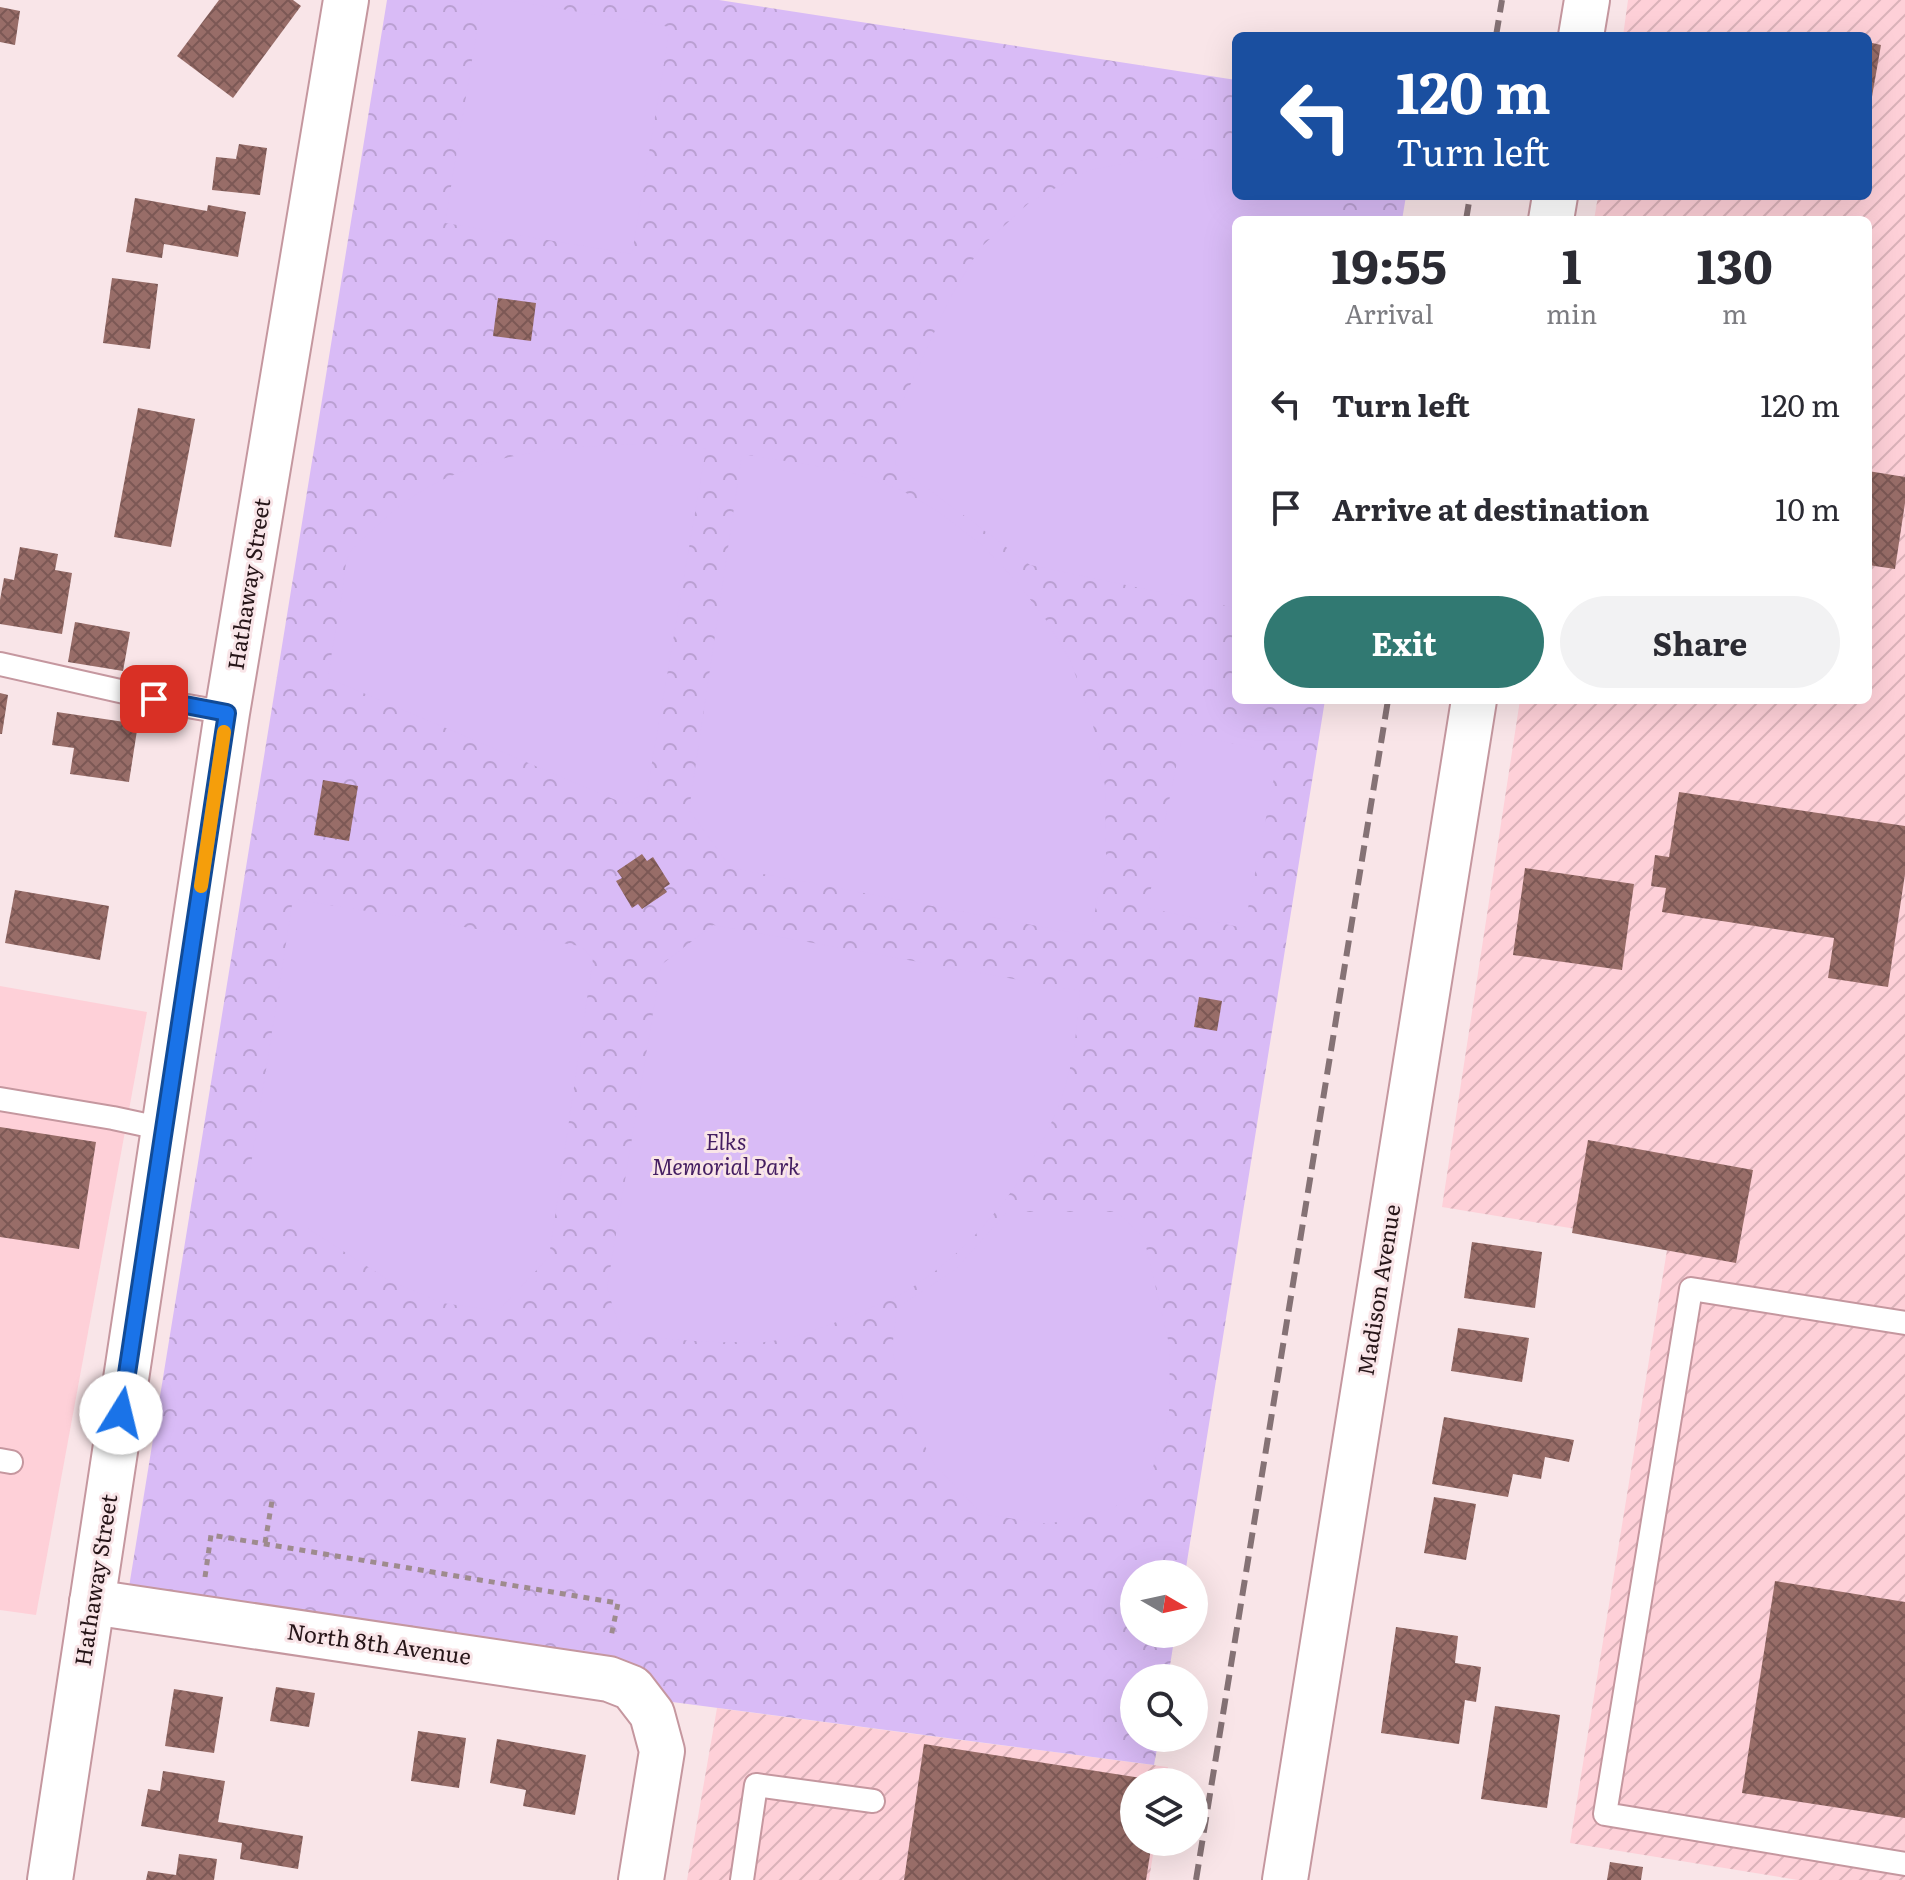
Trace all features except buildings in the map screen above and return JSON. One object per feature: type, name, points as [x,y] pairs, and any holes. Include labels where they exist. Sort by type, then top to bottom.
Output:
[{"type":"street","name":"Hathaway Street","points":[[50,1880],[227,713],[346,0]]},
{"type":"street","points":[[1582,32],[1587,0]]},
{"type":"street","name":"Madison Avenue","points":[[1285,1880],[1473,704]]},
{"type":"street","name":"North 8th Avenue","points":[[92,1602],[602,1677],[632,1688],[652,1714],[662,1751],[641,1880]]},
{"type":"lane","points":[[0,664],[227,713]]},
{"type":"lane","points":[[0,1099],[164,1129]]},
{"type":"lane","points":[[1905,1323],[1691,1289],[1605,1814],[1905,1864]]},
{"type":"lane","points":[[742,1880],[756,1785],[873,1801]]},
{"type":"path","points":[[265,1544],[272,1501]]},
{"type":"path","points":[[200,1618],[211,1535],[618,1603],[602,1677]]},
{"type":"shaded area","points":[[1628,0],[1905,0],[1905,1880],[1798,1880],[1570,1843],[1668,1244],[1442,1207],[1519,704],[1872,704],[1872,216],[1595,216],[1597,200],[1872,200],[1872,32],[1624,32]]},
{"type":"shaded area","points":[[0,986],[147,1012],[36,1615],[0,1610]]},
{"type":"shaded area","points":[[717,1708],[1168,1767],[1120,1768],[1120,1856],[1153,1856],[1149,1880],[687,1880]]},
{"type":"green space","name":"Elks Memorial Park","points":[[387,0],[719,0],[1232,79],[1232,200],[1405,200],[1403,216],[1232,216],[1232,704],[1324,704],[1187,1560],[1120,1560],[1120,1648],[1173,1648],[1170,1664],[1120,1664],[1120,1752],[1156,1752],[1154,1765],[122,1630]]},
{"type":"green space","points":[[482,0],[507,0],[670,27],[632,254],[445,223]]},
{"type":"green space","points":[[1160,157],[1232,163],[1232,200],[1340,200],[1338,216],[1232,216],[1232,607],[1030,565],[895,464],[901,405],[950,298],[980,248],[1031,201],[1090,170]]},
{"type":"green space","points":[[658,444],[706,449],[647,792],[625,804],[328,678],[348,557],[361,540],[407,501],[439,481],[508,457],[582,447]]},
{"type":"green space","points":[[742,454],[847,471],[901,490],[939,512],[983,546],[1016,581],[1046,620],[1070,660],[1092,720],[1105,786],[1106,857],[1090,936],[731,868],[689,810]]},
{"type":"green space","points":[[1183,733],[1279,753],[1244,928],[1147,908]]},
{"type":"green space","points":[[293,899],[580,946],[593,958],[549,1257],[498,1311],[442,1303],[387,1279],[307,1228],[250,1171]]},
{"type":"green space","points":[[713,925],[1080,991],[1071,1063],[1054,1117],[1022,1176],[980,1230],[930,1275],[897,1296],[813,1331],[768,1342],[666,1339],[621,1332],[607,1288],[661,965]]},
{"type":"green space","points":[[1007,1212],[1117,1212],[1144,1238],[1170,1348],[1169,1414],[1150,1477],[1113,1509],[1048,1524],[982,1514],[934,1464],[904,1404],[892,1349],[897,1308],[956,1269]]},
{"type":"railway","points":[[1497,32],[1502,0]]},
{"type":"railway","points":[[1467,216],[1469,200]]},
{"type":"railway","points":[[1196,1880],[1387,704]]},
{"type":"slow traffic","points":[[201,886],[224,732]]},
{"type":"route","points":[[121,1413],[227,713],[154,699]]}]
